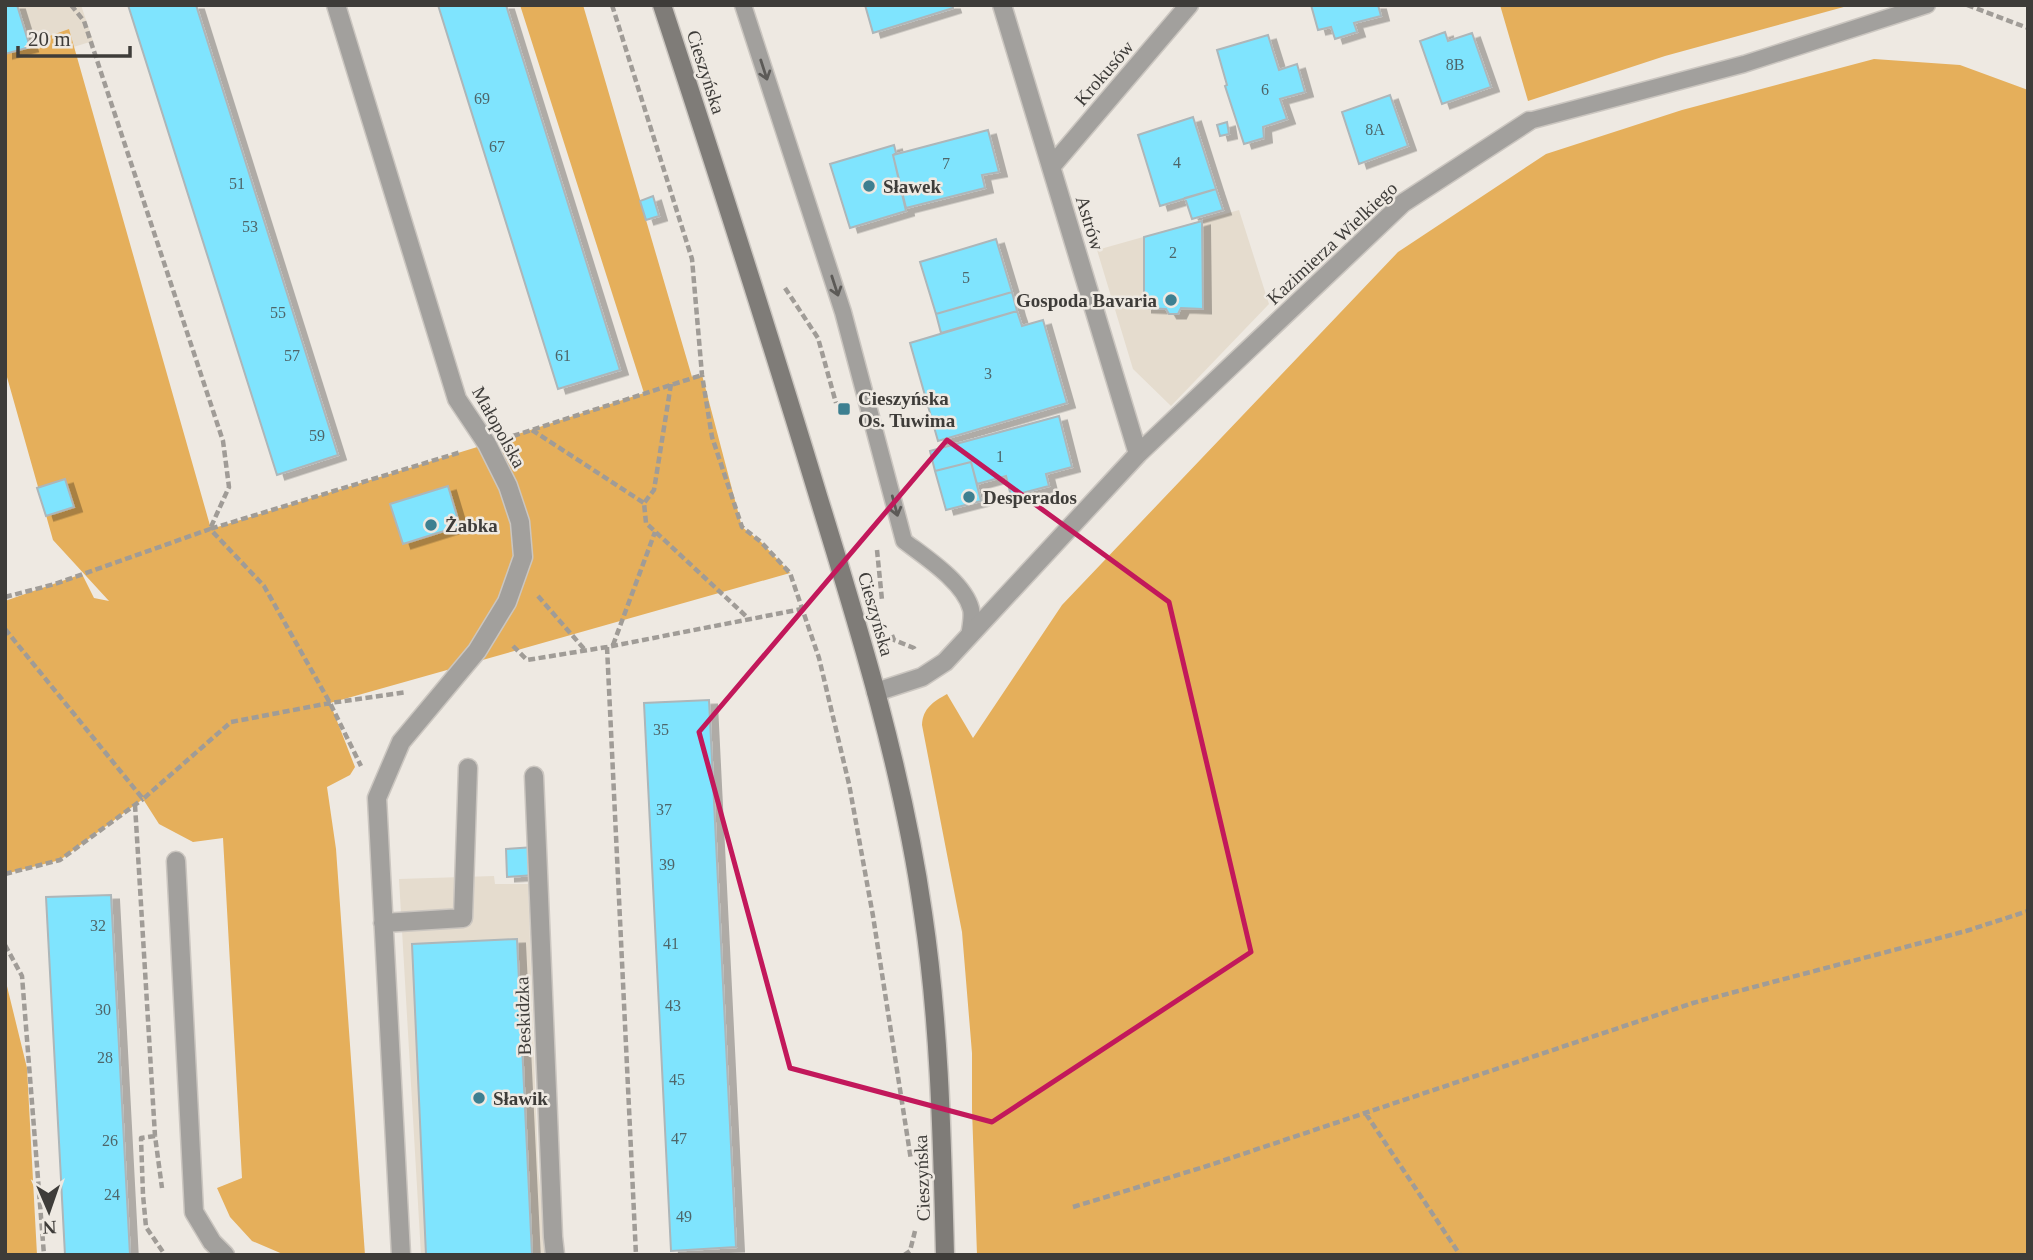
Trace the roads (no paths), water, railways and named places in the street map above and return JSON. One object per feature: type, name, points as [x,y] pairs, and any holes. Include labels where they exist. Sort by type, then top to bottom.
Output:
[{"type":"main road","name":"Cieszyńska","points":[[662,5],[857,622],[903,804],[923,910],[935,1003],[945,1255]]},
{"type":"street","name":"Małopolska","points":[[335,5],[457,399],[487,444],[508,486],[520,522],[523,557],[507,602],[477,651],[401,742],[377,798],[383,923]]},
{"type":"street","name":"Astrów","points":[[1002,5],[1138,454]]},
{"type":"street","name":"Krokusów","points":[[1051,167],[1189,5]]},
{"type":"street","name":"Kazimierza Wielkiego","points":[[876,692],[922,677],[945,662],[1138,454],[1403,203],[1529,121]]},
{"type":"street","points":[[401,1255],[383,923],[463,918],[468,768]]},
{"type":"street","name":"Beskidzka","points":[[534,776],[555,1255]]},
{"type":"street","points":[[176,861],[194,1212],[212,1242],[225,1255]]},
{"type":"lane","points":[[743,5],[843,312],[904,541],[933,562],[964,593],[972,611],[969,637]]},
{"type":"lane","name":"Kazimierza Wielkiego","points":[[1529,121],[1744,64],[1927,5]]},
{"type":"place","name":"Sławek","points":[[869,186]]},
{"type":"place","name":"Gospoda Bavaria","points":[[1171,300]]},
{"type":"place","name":"Cieszyńska Os. Tuwima","points":[[844,409]]},
{"type":"place","name":"Desperados","points":[[969,497]]},
{"type":"place","name":"Żabka","points":[[431,525]]},
{"type":"place","name":"Sławik","points":[[479,1098]]}]
